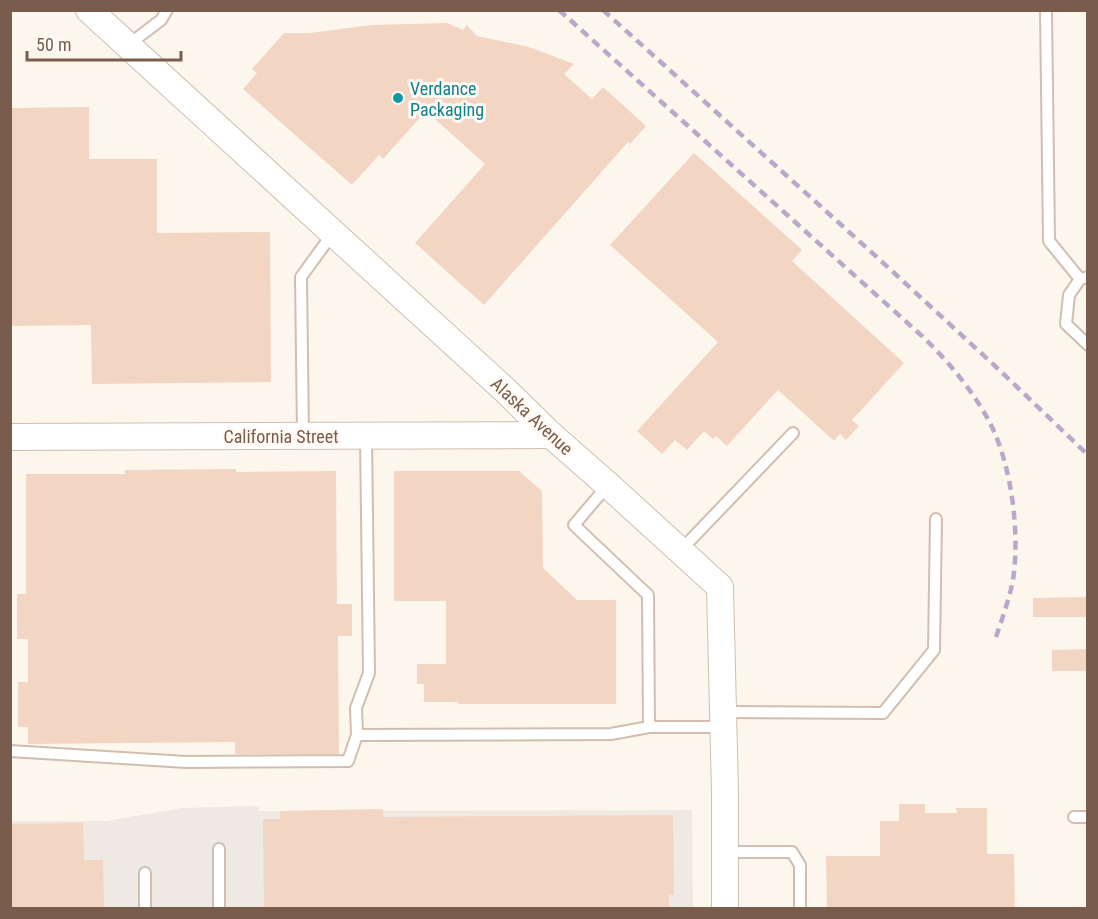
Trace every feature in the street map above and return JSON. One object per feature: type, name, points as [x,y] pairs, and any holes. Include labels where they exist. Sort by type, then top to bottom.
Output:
[{"type":"street","name":"Alaska Avenue","points":[[98,19],[720,587],[725,909]]},
{"type":"street","name":"California Street","points":[[10,437],[551,435]]},
{"type":"lane","points":[[128,45],[161,20],[167,10]]},
{"type":"lane","points":[[1046,10],[1049,241],[1084,278],[1069,295],[1066,324],[1088,345]]},
{"type":"lane","points":[[303,436],[302,277],[333,233]]},
{"type":"lane","points":[[680,551],[793,433]]},
{"type":"lane","points":[[10,751],[186,762],[348,761],[357,735],[356,708],[369,673],[366,436]]},
{"type":"lane","points":[[609,485],[574,525],[648,595],[649,727]]},
{"type":"lane","points":[[357,735],[611,734],[649,727],[723,719],[883,713],[934,650],[936,519]]},
{"type":"lane","points":[[1074,818],[1088,817]]},
{"type":"lane","points":[[219,849],[219,909]]},
{"type":"lane","points":[[725,852],[792,852],[800,866],[800,909]]},
{"type":"lane","points":[[145,873],[145,909]]},
{"type":"shaded area","points":[[259,806],[259,811],[692,810],[693,908],[11,908],[10,821],[106,821],[183,808]]},
{"type":"building","points":[[447,23],[463,30],[467,25],[477,36],[529,47],[574,64],[564,74],[592,99],[603,87],[646,126],[630,144],[628,142],[484,305],[415,243],[485,164],[426,111],[383,159],[379,155],[352,185],[243,89],[257,73],[252,69],[284,33],[310,33],[372,25]]},
{"type":"building","points":[[89,107],[89,159],[157,159],[157,233],[270,232],[271,382],[92,384],[91,325],[10,326],[10,108]]},
{"type":"building","points":[[694,153],[802,250],[792,261],[904,363],[852,420],[859,426],[846,440],[840,434],[834,441],[778,390],[727,446],[716,436],[713,439],[704,431],[687,450],[675,440],[662,454],[637,431],[718,342],[610,245]]},
{"type":"building","points":[[236,469],[236,472],[336,471],[337,604],[352,604],[352,636],[338,636],[339,754],[235,754],[235,742],[28,744],[28,727],[18,727],[18,682],[28,682],[28,639],[17,639],[17,594],[26,594],[26,474],[125,474],[125,470]]},
{"type":"building","points":[[394,471],[519,471],[542,491],[543,568],[577,600],[616,600],[616,704],[424,702],[424,684],[417,684],[417,664],[446,664],[446,601],[394,601]]},
{"type":"building","points":[[1088,597],[1088,617],[1033,617],[1033,598]]},
{"type":"building","points":[[1088,649],[1088,671],[1052,671],[1052,650]]},
{"type":"building","points":[[899,804],[925,804],[925,813],[957,813],[956,808],[987,808],[987,854],[1014,854],[1015,909],[827,909],[826,856],[880,856],[880,821],[899,821]]},
{"type":"building","points":[[383,809],[383,817],[673,815],[674,895],[669,895],[669,909],[264,909],[263,819],[280,819],[280,811]]},
{"type":"building","points":[[83,823],[84,860],[103,860],[104,909],[10,909],[10,824]]},
{"type":"railway","points":[[559,10],[922,336],[952,367],[970,390],[992,427],[999,444],[1013,502],[1015,522],[1013,580],[996,637]]},
{"type":"railway","points":[[603,10],[879,259],[1088,455]]},
{"type":"place","name":"Verdance Packaging","points":[[398,98]]}]
